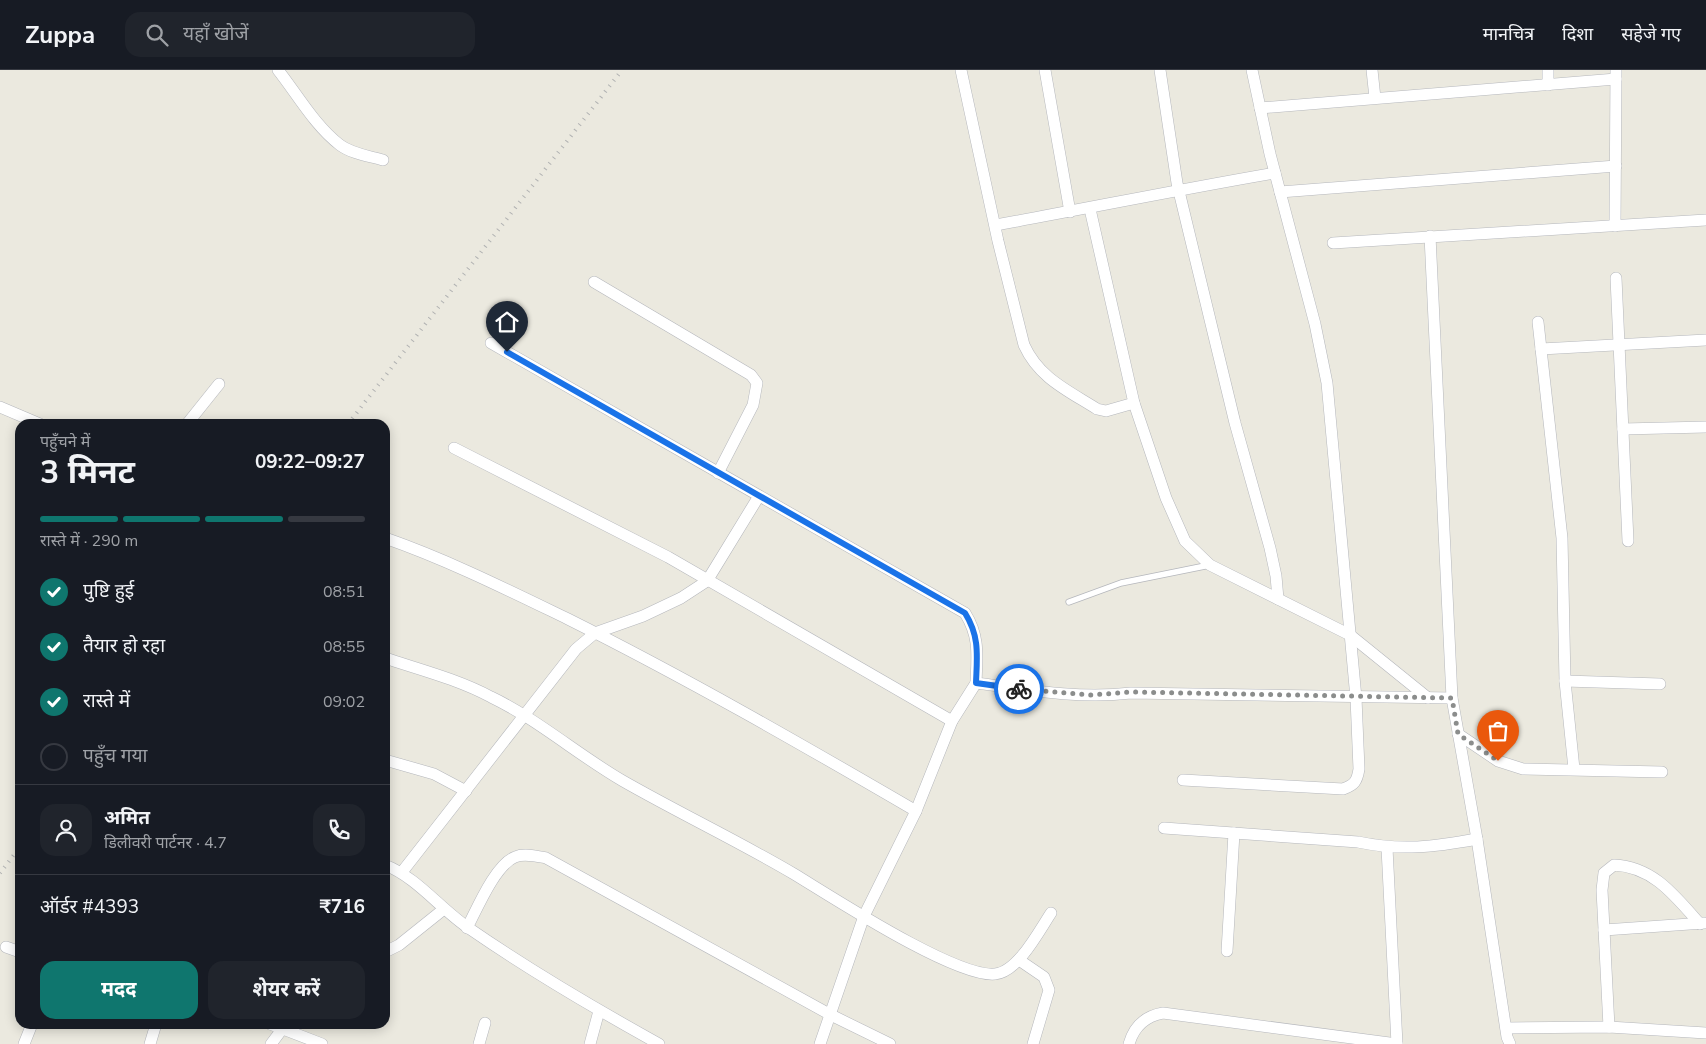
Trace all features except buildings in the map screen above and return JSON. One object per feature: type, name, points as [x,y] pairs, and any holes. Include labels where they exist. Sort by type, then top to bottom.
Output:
[{"type":"street","points":[[278,70],[322,128],[340,145],[357,153],[383,160]]},
{"type":"street","points":[[961,70],[1024,345],[1032,361],[1042,374],[1096,409],[1106,411],[1134,403]]},
{"type":"street","points":[[1045,70],[1070,212]]},
{"type":"street","points":[[1160,70],[1178,189],[1235,422],[1270,548],[1276,576],[1278,598]]},
{"type":"street","points":[[1184,780],[1343,789],[1353,785],[1358,780],[1356,698],[1327,383],[1315,324],[1275,174],[1252,70]]},
{"type":"street","points":[[1372,70],[1375,98]]},
{"type":"street","points":[[1548,70],[1548,85]]},
{"type":"street","points":[[1260,108],[1548,85],[1616,75],[1615,226]]},
{"type":"street","points":[[1280,192],[1616,166]]},
{"type":"street","points":[[996,225],[1090,209],[1178,189],[1275,174]]},
{"type":"street","points":[[1090,209],[1134,403],[1166,498],[1185,541],[1210,565],[1350,635],[1428,698]]},
{"type":"street","points":[[1333,243],[1706,220]]},
{"type":"street","points":[[1430,236],[1452,698],[1477,839],[1508,1036],[1608,1027],[1706,1033]]},
{"type":"street","points":[[1616,278],[1628,541]]},
{"type":"street","points":[[594,282],[751,375],[757,383],[753,405],[718,473]]},
{"type":"street","points":[[1538,322],[1562,538],[1565,681],[1574,769]]},
{"type":"street","points":[[1541,350],[1706,340]]},
{"type":"street","points":[[492,343],[965,613],[975,628],[977,647],[976,683],[952,721],[916,811],[864,916],[820,1044]]},
{"type":"street","points":[[191,419],[219,384]]},
{"type":"street","points":[[0,407],[28,419]]},
{"type":"street","points":[[1623,428],[1706,427]]},
{"type":"street","points":[[454,448],[668,557],[952,721]]},
{"type":"street","points":[[402,872],[576,649],[595,633],[643,616],[681,598],[707,580],[759,496]]},
{"type":"street","points":[[390,540],[421,550],[504,588],[652,661],[916,811]]},
{"type":"street","points":[[390,660],[461,682],[493,697],[622,780],[732,839],[864,916],[955,965],[993,975],[1006,972],[1019,960],[1051,913]]},
{"type":"street","points":[[1565,681],[1660,684]]},
{"type":"street","points":[[976,683],[1044,693],[1090,695],[1131,692],[1356,698],[1452,698]]},
{"type":"street","points":[[1458,734],[1498,761],[1523,769],[1662,772]]},
{"type":"street","points":[[390,761],[434,774],[466,791]]},
{"type":"street","points":[[1164,828],[1358,842],[1387,848],[1431,848],[1477,839]]},
{"type":"street","points":[[1227,951],[1234,833]]},
{"type":"street","points":[[1129,1044],[1139,1025],[1149,1015],[1163,1013],[1398,1044],[1387,848]]},
{"type":"street","points":[[467,928],[500,869],[514,857],[532,855],[546,858],[831,1015],[890,1044]]},
{"type":"street","points":[[1608,1027],[1602,890],[1604,873],[1614,865],[1639,869],[1664,883],[1703,924]]},
{"type":"street","points":[[390,867],[402,872],[467,928],[599,1011],[659,1044]]},
{"type":"street","points":[[390,950],[399,945],[444,909]]},
{"type":"street","points":[[1604,930],[1703,924]]},
{"type":"street","points":[[6,947],[15,950]]},
{"type":"street","points":[[1019,960],[1044,977],[1049,990],[1034,1044]]},
{"type":"street","points":[[590,1044],[599,1011]]},
{"type":"street","points":[[479,1044],[485,1023]]},
{"type":"street","points":[[24,1044],[30,1029]]},
{"type":"street","points":[[150,1044],[154,1029]]},
{"type":"street","points":[[271,1044],[283,1029]]},
{"type":"street","points":[[291,1029],[322,1044]]},
{"type":"lane","points":[[1069,602],[1121,583],[1210,565]]},
{"type":"railway","points":[[352,419],[622,70]]},
{"type":"railway","points":[[0,873],[15,854]]},
{"type":"way so far","points":[[1019,689],[1044,693],[1090,695],[1115,695],[1131,692],[1356,698],[1452,698],[1458,734],[1498,761]]},
{"type":"route","points":[[507,352],[965,613],[975,628],[977,647],[976,683],[1019,689]]}]
